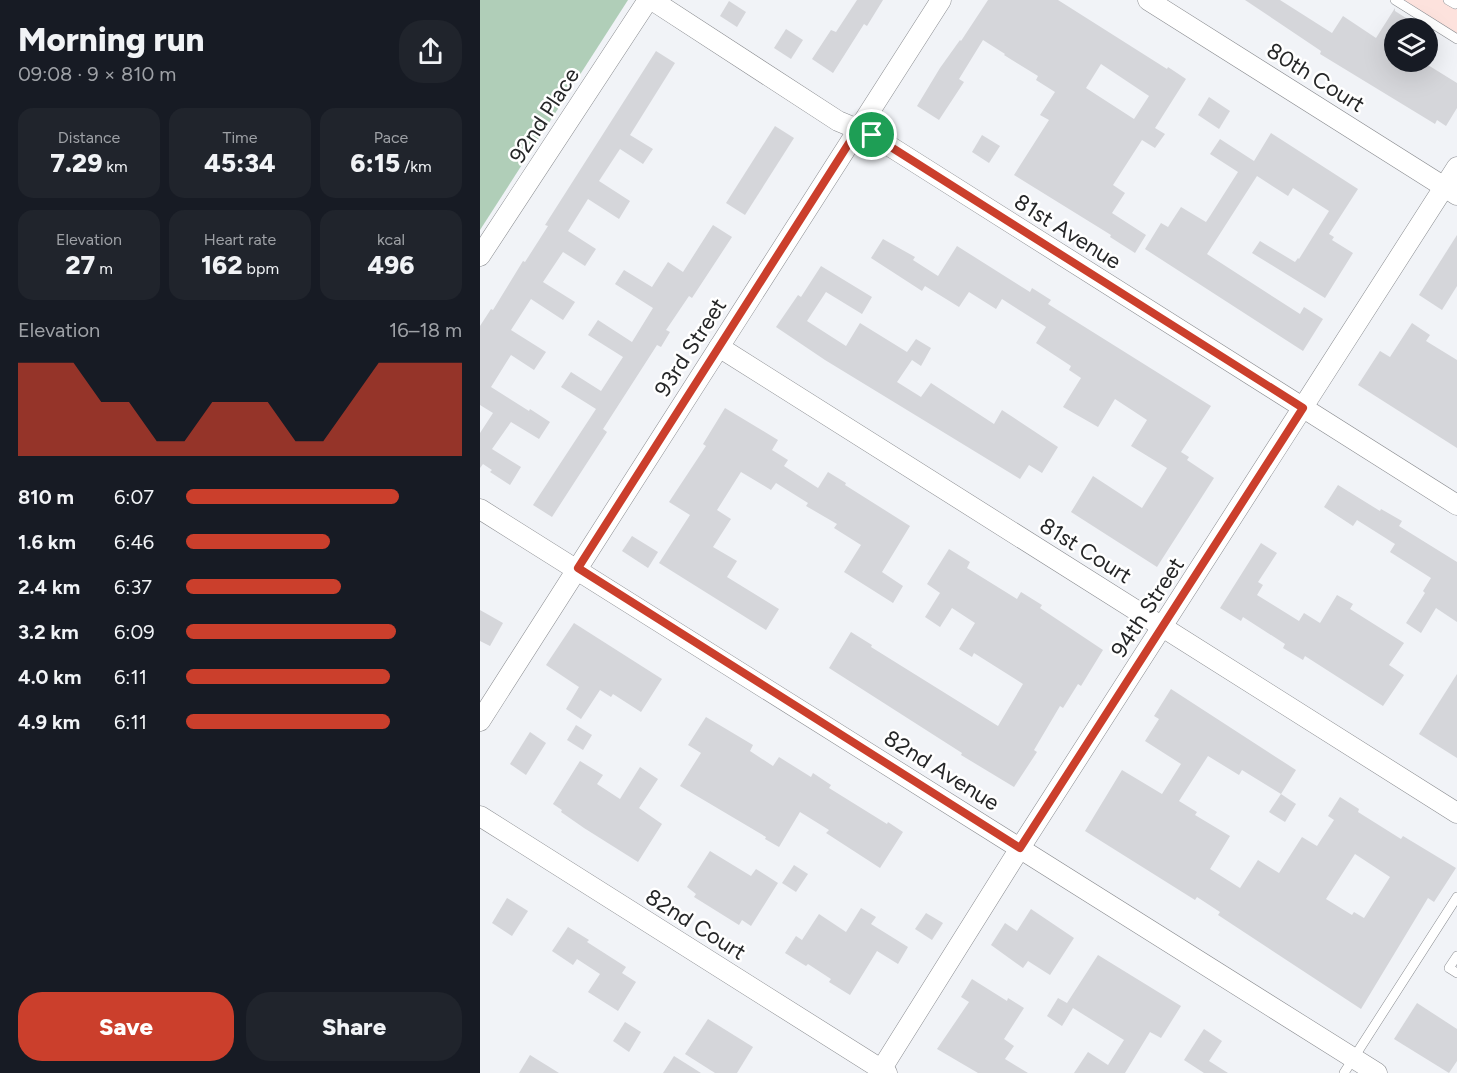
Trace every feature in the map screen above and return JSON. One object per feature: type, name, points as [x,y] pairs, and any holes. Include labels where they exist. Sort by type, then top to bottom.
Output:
[{"type":"street","name":"81st Avenue","points":[[650,0],[838,121],[872,135],[1457,505]]},
{"type":"street","name":"92nd Place","points":[[480,256],[650,0]]},
{"type":"street","name":"93rd Street","points":[[480,721],[941,0]]},
{"type":"street","name":"80th Court","points":[[1149,0],[1450,191]]},
{"type":"street","name":"94th Street","points":[[882,1072],[1020,848],[1303,408],[1450,191],[1457,167]]},
{"type":"street","name":"81st Court","points":[[719,347],[1457,813]]},
{"type":"street","name":"82nd Avenue","points":[[480,508],[1020,848],[1348,1066],[1377,1073]]},
{"type":"street","name":"82nd Court","points":[[480,816],[882,1072]]},
{"type":"lane","points":[[1395,0],[1457,39]]},
{"type":"lane","points":[[1448,0],[1455,4],[1457,1]]},
{"type":"lane","points":[[1348,1066],[1457,897]]},
{"type":"lane","points":[[1457,956],[1449,968],[1457,973]]},
{"type":"shaded area","points":[[1404,0],[1457,0],[1457,34],[1438,22],[1438,18],[1432,18]]},
{"type":"green space","points":[[480,0],[628,0],[480,230]]},
{"type":"building","points":[[857,0],[883,0],[867,26],[864,24],[833,73],[812,59],[831,30],[836,32]]},
{"type":"building","points":[[988,0],[1058,0],[1186,79],[1155,128],[1165,134],[1155,148],[1142,140],[1113,185],[1125,193],[1112,213],[1146,235],[1135,253],[1110,237],[1111,235],[1014,175],[1049,120],[1040,115],[1055,92],[1036,80],[1038,76],[983,40],[959,79],[964,82],[939,120],[917,106],[940,68]],"holes":[[[1101,64],[1149,96],[1134,119],[1086,88]]]},
{"type":"building","points":[[1245,0],[1280,0],[1332,33],[1343,16],[1376,38],[1384,25],[1384,72],[1438,71],[1457,83],[1457,108],[1446,126],[1437,120],[1435,124],[1320,54],[1321,51]]},
{"type":"building","points":[[729,1],[746,12],[737,27],[720,16]]},
{"type":"building","points":[[1395,8],[1395,11],[1406,18],[1389,18]]},
{"type":"building","points":[[786,29],[803,40],[791,59],[774,48]]},
{"type":"building","points":[[656,51],[675,63],[630,135],[653,149],[643,164],[620,149],[599,181],[630,201],[619,219],[588,199],[568,231],[596,249],[585,266],[563,252],[543,282],[575,302],[563,320],[531,299],[511,330],[546,352],[534,370],[511,355],[491,387],[550,422],[539,439],[511,422],[492,449],[521,467],[510,485],[490,472],[492,470],[483,464],[480,468],[480,433],[493,413],[480,405],[480,326],[491,309],[493,310],[523,261],[525,262],[548,226],[545,225]]},
{"type":"building","points":[[1209,97],[1230,111],[1219,129],[1198,115]]},
{"type":"building","points":[[775,126],[794,138],[745,215],[726,203]]},
{"type":"building","points":[[1271,133],[1358,189],[1329,234],[1334,237],[1332,240],[1353,253],[1325,298],[1252,253],[1260,241],[1295,262],[1329,211],[1293,188],[1288,196],[1257,176],[1207,254],[1300,314],[1304,307],[1323,319],[1303,351],[1145,249],[1161,223],[1168,227],[1181,207],[1206,222],[1238,172],[1210,154],[1220,139],[1254,161]]},
{"type":"building","points":[[982,135],[1000,146],[989,163],[972,152]]},
{"type":"building","points":[[713,225],[732,237],[692,298],[689,296],[666,330],[670,332],[661,347],[657,345],[603,429],[607,432],[552,517],[533,505],[596,409],[561,387],[571,372],[601,391],[623,357],[588,335],[598,320],[632,342],[653,308],[615,284],[624,270],[652,287],[668,262],[683,272]]},
{"type":"building","points":[[1457,235],[1457,286],[1442,310],[1419,295]]},
{"type":"building","points":[[883,239],[915,257],[913,260],[938,276],[957,246],[1030,292],[1032,288],[1051,300],[1048,304],[1211,406],[1181,452],[1189,457],[1187,460],[1214,478],[1157,567],[1071,512],[1093,476],[1142,508],[1167,468],[1131,446],[1147,420],[1115,399],[1098,427],[1063,407],[1081,378],[1069,370],[1071,366],[1036,343],[1046,327],[1002,299],[996,309],[969,292],[959,307],[925,286],[922,291],[871,258]]},
{"type":"building","points":[[821,266],[872,297],[862,314],[826,292],[807,321],[846,346],[860,323],[907,352],[916,339],[931,348],[921,366],[912,360],[897,382],[921,397],[931,383],[994,424],[1002,410],[1058,447],[1042,473],[1029,465],[1020,479],[825,360],[776,327],[798,295],[801,297]]},
{"type":"building","points":[[1412,323],[1430,335],[1426,341],[1457,360],[1457,448],[1358,385],[1380,351],[1390,357]]},
{"type":"building","points":[[725,408],[778,440],[772,450],[788,460],[784,466],[818,488],[828,472],[910,526],[882,572],[903,586],[893,603],[844,572],[861,545],[834,528],[837,524],[806,506],[808,503],[776,483],[771,490],[741,472],[717,510],[731,519],[713,547],[737,561],[727,577],[779,609],[766,630],[659,563],[690,515],[669,502],[706,446],[703,444]]},
{"type":"building","points":[[1338,485],[1380,511],[1381,509],[1402,521],[1399,526],[1457,562],[1457,622],[1436,608],[1421,633],[1406,623],[1425,593],[1423,591],[1431,578],[1390,552],[1395,544],[1357,520],[1353,526],[1324,507]]},
{"type":"building","points":[[632,536],[658,552],[648,568],[622,551]]},
{"type":"building","points":[[1261,543],[1277,553],[1258,582],[1263,585],[1257,595],[1299,621],[1304,613],[1320,623],[1337,595],[1353,604],[1350,609],[1404,643],[1389,665],[1404,675],[1383,706],[1305,656],[1303,660],[1283,648],[1285,644],[1243,617],[1241,621],[1220,608]]},
{"type":"building","points":[[949,549],[970,562],[967,568],[1017,599],[1021,592],[1042,605],[1040,608],[1103,650],[1081,686],[1078,684],[1063,708],[1060,706],[1034,750],[1037,752],[1014,787],[829,668],[851,632],[872,645],[871,647],[998,726],[1023,684],[974,653],[972,657],[959,649],[975,623],[952,608],[940,627],[925,617],[940,593],[927,584]]},
{"type":"building","points":[[480,610],[503,623],[490,646],[480,641]]},
{"type":"building","points":[[574,623],[662,679],[641,712],[613,694],[611,697],[600,690],[581,719],[566,709],[579,687],[546,665]]},
{"type":"building","points":[[1457,674],[1457,758],[1419,734]]},
{"type":"building","points":[[1171,689],[1296,770],[1281,794],[1242,770],[1239,775],[1208,756],[1179,801],[1197,812],[1195,815],[1230,836],[1210,869],[1240,888],[1258,860],[1279,873],[1302,837],[1317,846],[1334,820],[1328,816],[1340,797],[1359,809],[1358,812],[1401,839],[1403,836],[1456,868],[1434,902],[1428,898],[1361,1009],[1218,915],[1220,912],[1197,897],[1195,900],[1085,831],[1122,770],[1162,794],[1181,764],[1145,741],[1159,719],[1154,716]],"holes":[[[1355,854],[1390,877],[1364,918],[1354,912],[1352,915],[1326,899]]]},
{"type":"building","points":[[706,717],[753,745],[750,751],[773,766],[779,757],[811,777],[813,773],[831,785],[829,788],[903,832],[880,868],[826,833],[829,830],[800,812],[779,847],[680,786],[701,753],[688,745]]},
{"type":"building","points":[[576,725],[592,735],[583,750],[567,740]]},
{"type":"building","points":[[530,732],[546,743],[526,775],[510,764]]},
{"type":"building","points":[[580,761],[603,775],[597,784],[620,799],[640,767],[658,779],[639,808],[662,824],[638,862],[584,828],[553,804]]},
{"type":"building","points":[[1281,794],[1296,804],[1285,822],[1269,812]]},
{"type":"building","points":[[710,851],[751,876],[756,869],[778,883],[751,926],[742,920],[739,925],[694,897],[696,894],[687,887]]},
{"type":"building","points":[[794,865],[808,874],[796,892],[782,883]]},
{"type":"building","points":[[507,898],[528,911],[512,936],[492,923]]},
{"type":"building","points":[[861,908],[876,917],[871,924],[908,947],[898,964],[877,951],[850,995],[829,982],[831,979],[808,964],[806,966],[785,953],[796,936],[802,940],[819,914],[846,932]]},
{"type":"building","points":[[1031,909],[1074,938],[1050,975],[1028,961],[1023,968],[991,945],[1005,923],[1017,931]]},
{"type":"building","points":[[926,913],[943,923],[932,940],[915,929]]},
{"type":"building","points":[[568,927],[626,967],[622,973],[636,982],[618,1011],[588,992],[600,974],[577,959],[573,965],[552,951]]},
{"type":"building","points":[[1098,955],[1181,1006],[1161,1038],[1150,1032],[1125,1073],[1074,1073],[1088,1052],[1108,1065],[1124,1040],[1073,1008],[1062,1026],[1047,1016],[1058,998],[1067,1003]]},
{"type":"building","points":[[972,979],[1007,1001],[1008,998],[1024,1008],[1004,1039],[1014,1046],[1005,1059],[1028,1073],[978,1073],[937,1049],[969,1002],[961,997]]},
{"type":"building","points":[[1417,1003],[1457,1029],[1457,1061],[1449,1073],[1394,1039]]},
{"type":"building","points":[[708,1019],[753,1047],[737,1073],[715,1073],[685,1054]]},
{"type":"building","points":[[625,1022],[641,1032],[629,1052],[613,1041]]},
{"type":"building","points":[[1204,1029],[1222,1041],[1209,1061],[1228,1073],[1204,1073],[1184,1060]]},
{"type":"building","points":[[530,1055],[559,1073],[519,1073]]},
{"type":"building","points":[[674,1056],[701,1073],[663,1073]]},
{"type":"route","points":[[858,129],[872,135],[1303,408],[1020,848],[578,568],[858,129]]}]
